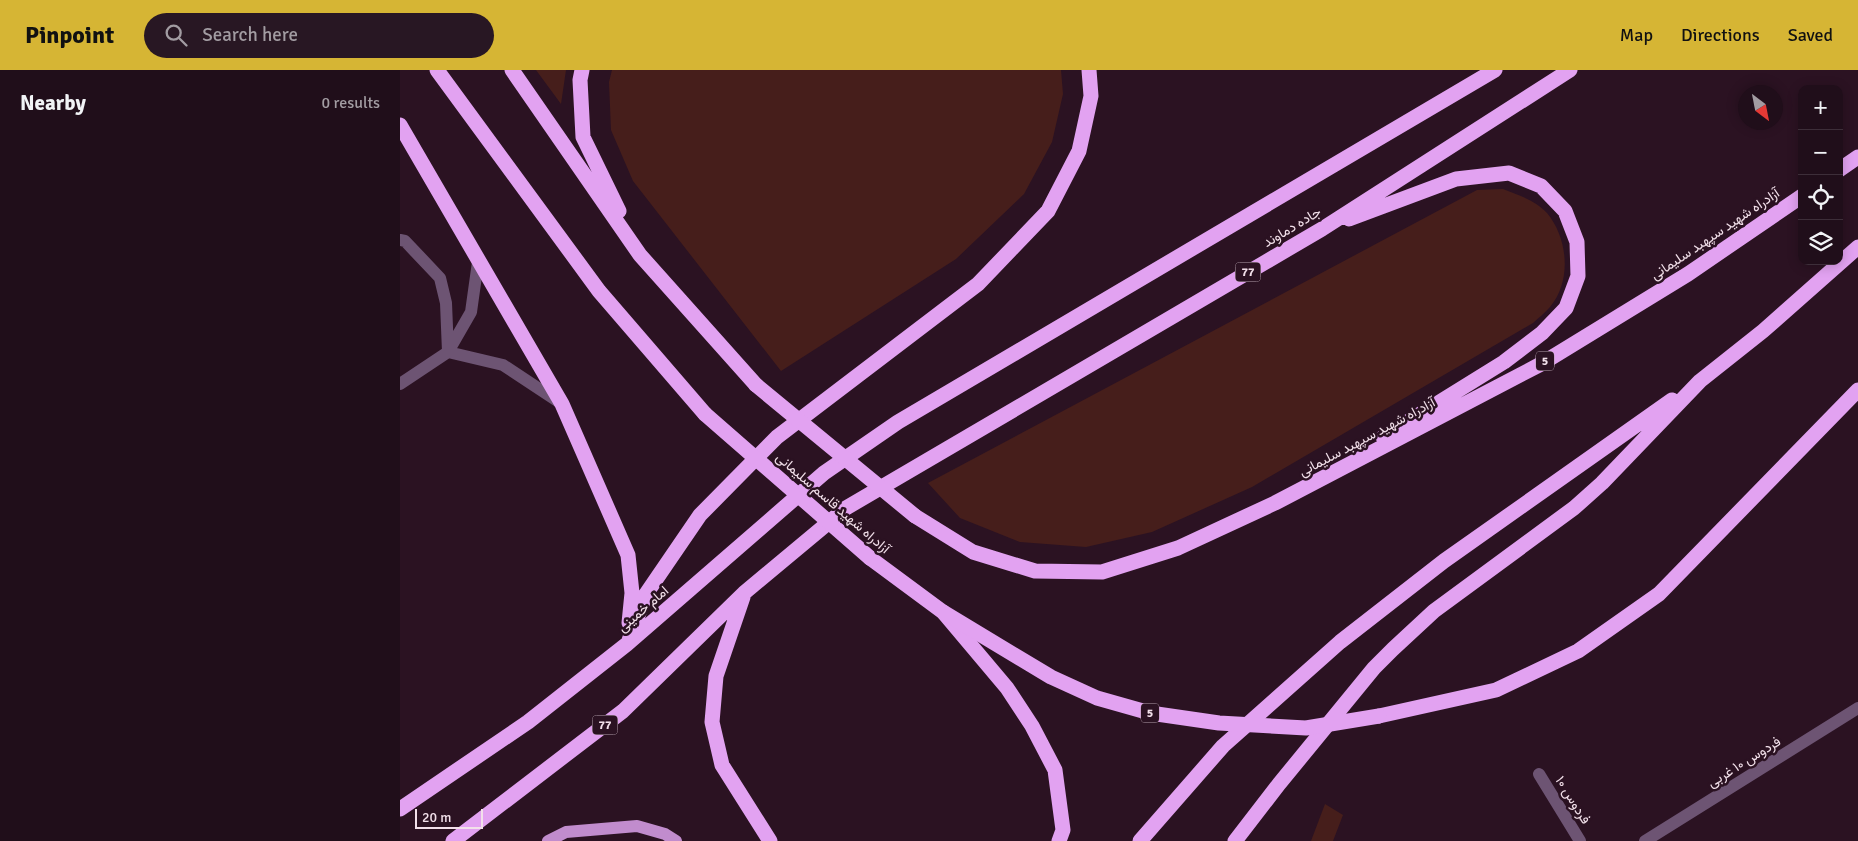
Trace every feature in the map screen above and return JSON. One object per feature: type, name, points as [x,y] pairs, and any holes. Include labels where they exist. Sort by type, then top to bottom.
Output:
[{"type":"highway","name":"آزادراه شهید قاسم سلیمانی","points":[[437,70],[599,290],[705,414],[870,558],[943,612]]},
{"type":"highway","points":[[512,70],[640,255]]},
{"type":"highway","points":[[582,70],[580,80],[583,137],[640,255]]},
{"type":"highway","points":[[627,644],[646,594],[707,508],[777,437],[978,284],[1048,211],[1079,152],[1091,96],[1089,70]]},
{"type":"highway","name":"امام خمینی","points":[[400,810],[528,722],[627,644],[824,473],[898,422],[1496,70]]},
{"type":"highway","name":"جاده دماوند","points":[[744,593],[846,508],[1322,229],[1570,70]]},
{"type":"highway","points":[[400,125],[562,404],[628,555],[632,593],[627,644]]},
{"type":"highway","points":[[1843,167],[1858,157]]},
{"type":"highway","points":[[1275,503],[1504,362],[1542,333],[1566,308],[1578,276],[1577,242],[1564,211],[1541,186],[1509,172],[1456,179],[1322,229]]},
{"type":"highway","name":"آزادراه شهید سپهبد سلیمانی","points":[[640,255],[756,385],[915,516],[973,552],[1035,571],[1102,572],[1178,548],[1275,503],[1541,364],[1688,274],[1798,199]]},
{"type":"highway","points":[[1140,841],[1223,746],[1340,642],[1444,561],[1700,381],[1763,331],[1858,247]]},
{"type":"highway","points":[[1235,841],[1374,668],[1393,649],[1434,611],[1574,508],[1602,483],[1700,381]]},
{"type":"highway","name":"5","points":[[943,612],[1051,677],[1097,698],[1150,713],[1219,723],[1306,728],[1379,716],[1496,690],[1578,651],[1659,594],[1858,390]]},
{"type":"highway","points":[[744,593],[716,676],[712,722],[722,765],[770,841]]},
{"type":"highway","name":"77","points":[[453,841],[623,711],[744,593]]},
{"type":"highway","points":[[943,612],[1007,688],[1032,726],[1055,770],[1063,830],[1059,841]]},
{"type":"main road","points":[[548,841],[566,832],[637,826],[665,834],[676,841]]},
{"type":"street","points":[[400,240],[405,241],[440,278],[446,303],[448,352]]},
{"type":"street","points":[[400,384],[448,352],[471,312],[478,262]]},
{"type":"street","points":[[448,352],[503,365],[562,404]]},
{"type":"street","name":"فردوس ۱۰ غربی","points":[[1646,841],[1858,708]]},
{"type":"street","name":"فردوس ۱۰","points":[[1539,774],[1580,841]]},
{"type":"shaded area","points":[[536,70],[566,70],[561,104]]},
{"type":"shaded area","points":[[612,70],[1061,70],[1063,94],[1052,142],[1024,194],[956,259],[781,371],[633,181],[611,130],[609,82]]},
{"type":"shaded area","points":[[1503,189],[1526,198],[1542,208],[1554,223],[1559,235],[1565,260],[1564,272],[1562,285],[1550,307],[1533,323],[1252,487],[1152,532],[1086,547],[1020,542],[960,518],[928,483],[1477,190]]},
{"type":"shaded area","points":[[1325,804],[1343,815],[1333,841],[1311,841]]}]
